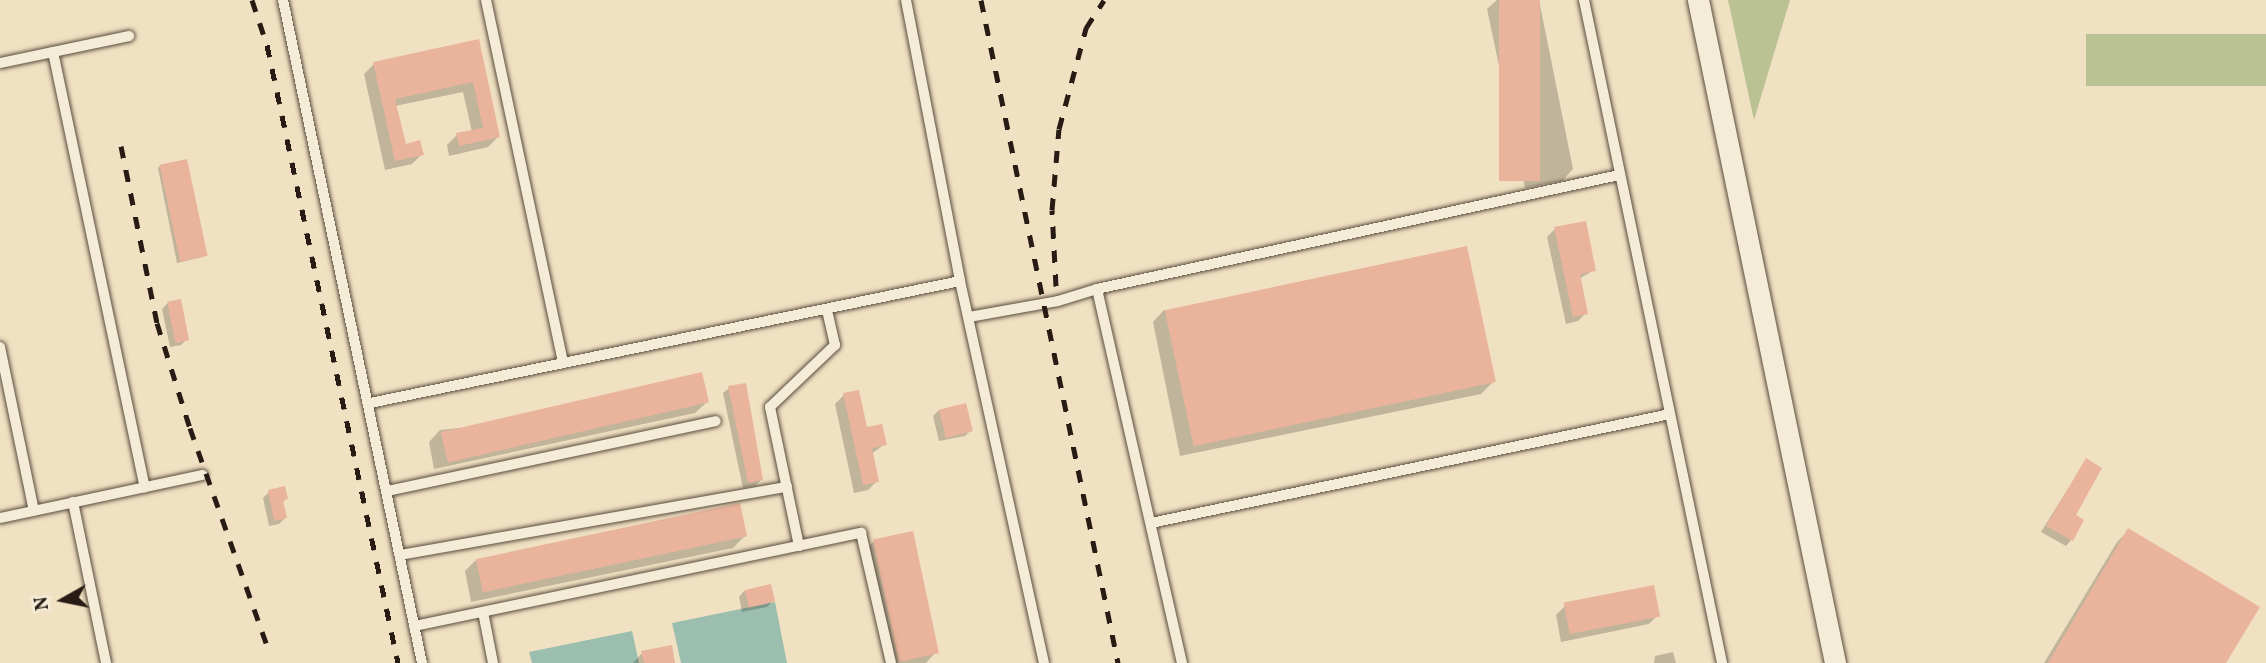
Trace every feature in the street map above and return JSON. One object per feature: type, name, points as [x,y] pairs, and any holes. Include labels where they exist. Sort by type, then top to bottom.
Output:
[{"type":"street","points":[[1698,0],[1835,663]]},
{"type":"lane","points":[[486,0],[563,363]]},
{"type":"lane","points":[[906,0],[960,281],[1044,663]]},
{"type":"lane","points":[[1584,0],[1722,663]]},
{"type":"lane","points":[[287,1],[422,663]]},
{"type":"lane","points":[[0,63],[129,36]]},
{"type":"lane","points":[[54,52],[145,487]]},
{"type":"lane","points":[[969,317],[1058,301],[1097,289],[1619,175]]},
{"type":"lane","points":[[370,403],[960,281]]},
{"type":"lane","points":[[1097,289],[1182,663]]},
{"type":"lane","points":[[799,546],[770,407],[835,345],[827,309]]},
{"type":"lane","points":[[0,347],[34,511]]},
{"type":"lane","points":[[1151,523],[1670,414]]},
{"type":"lane","points":[[387,491],[716,421]]},
{"type":"lane","points":[[0,518],[202,475]]},
{"type":"lane","points":[[400,555],[787,487]]},
{"type":"lane","points":[[73,502],[106,663]]},
{"type":"lane","points":[[414,626],[861,533],[891,663]]},
{"type":"lane","points":[[483,612],[493,663]]},
{"type":"shaded area","points":[[1728,0],[1790,0],[1754,120]]},
{"type":"shaded area","points":[[2086,34],[2266,34],[2266,86],[2086,86]]},
{"type":"shaded area","points":[[775,602],[787,663],[681,663],[672,623]]},
{"type":"shaded area","points":[[632,631],[639,663],[532,663],[529,652]]},
{"type":"building","points":[[1499,0],[1540,0],[1540,181],[1499,181]]},
{"type":"building","points":[[479,39],[500,137],[459,146],[456,133],[483,128],[473,82],[395,99],[406,144],[420,140],[424,155],[395,161],[373,62]]},
{"type":"building","points":[[187,159],[208,256],[180,262],[160,165]]},
{"type":"building","points":[[1586,221],[1596,271],[1580,274],[1588,314],[1573,317],[1554,227]]},
{"type":"building","points":[[1467,246],[1496,382],[1194,446],[1165,310]]},
{"type":"building","points":[[181,299],[189,340],[175,343],[167,302]]},
{"type":"building","points":[[702,372],[709,402],[448,462],[441,432]]},
{"type":"building","points":[[746,383],[763,480],[748,483],[728,386]]},
{"type":"building","points":[[859,390],[867,427],[882,424],[887,445],[872,448],[879,482],[863,485],[843,393]]},
{"type":"building","points":[[966,403],[973,431],[946,438],[939,410]]},
{"type":"building","points":[[2086,458],[2102,468],[2076,515],[2084,520],[2073,541],[2046,526]]},
{"type":"building","points":[[285,486],[288,499],[283,500],[287,518],[274,521],[268,490]]},
{"type":"building","points":[[740,503],[747,536],[483,592],[476,559]]},
{"type":"building","points":[[2128,528],[2260,607],[2226,663],[2048,663]]},
{"type":"building","points":[[913,531],[939,653],[899,662],[873,540]]},
{"type":"building","points":[[771,584],[775,602],[749,608],[745,590]]},
{"type":"building","points":[[1654,585],[1660,616],[1570,634],[1564,603]]},
{"type":"building","points":[[672,645],[675,663],[644,663],[641,651]]},
{"type":"railway","points":[[252,0],[267,45],[398,663]]},
{"type":"railway","points":[[981,0],[1118,663]]},
{"type":"railway","points":[[1056,286],[1052,210],[1059,129],[1086,28],[1104,0]]},
{"type":"railway","points":[[121,146],[157,323],[190,428],[267,646]]}]
